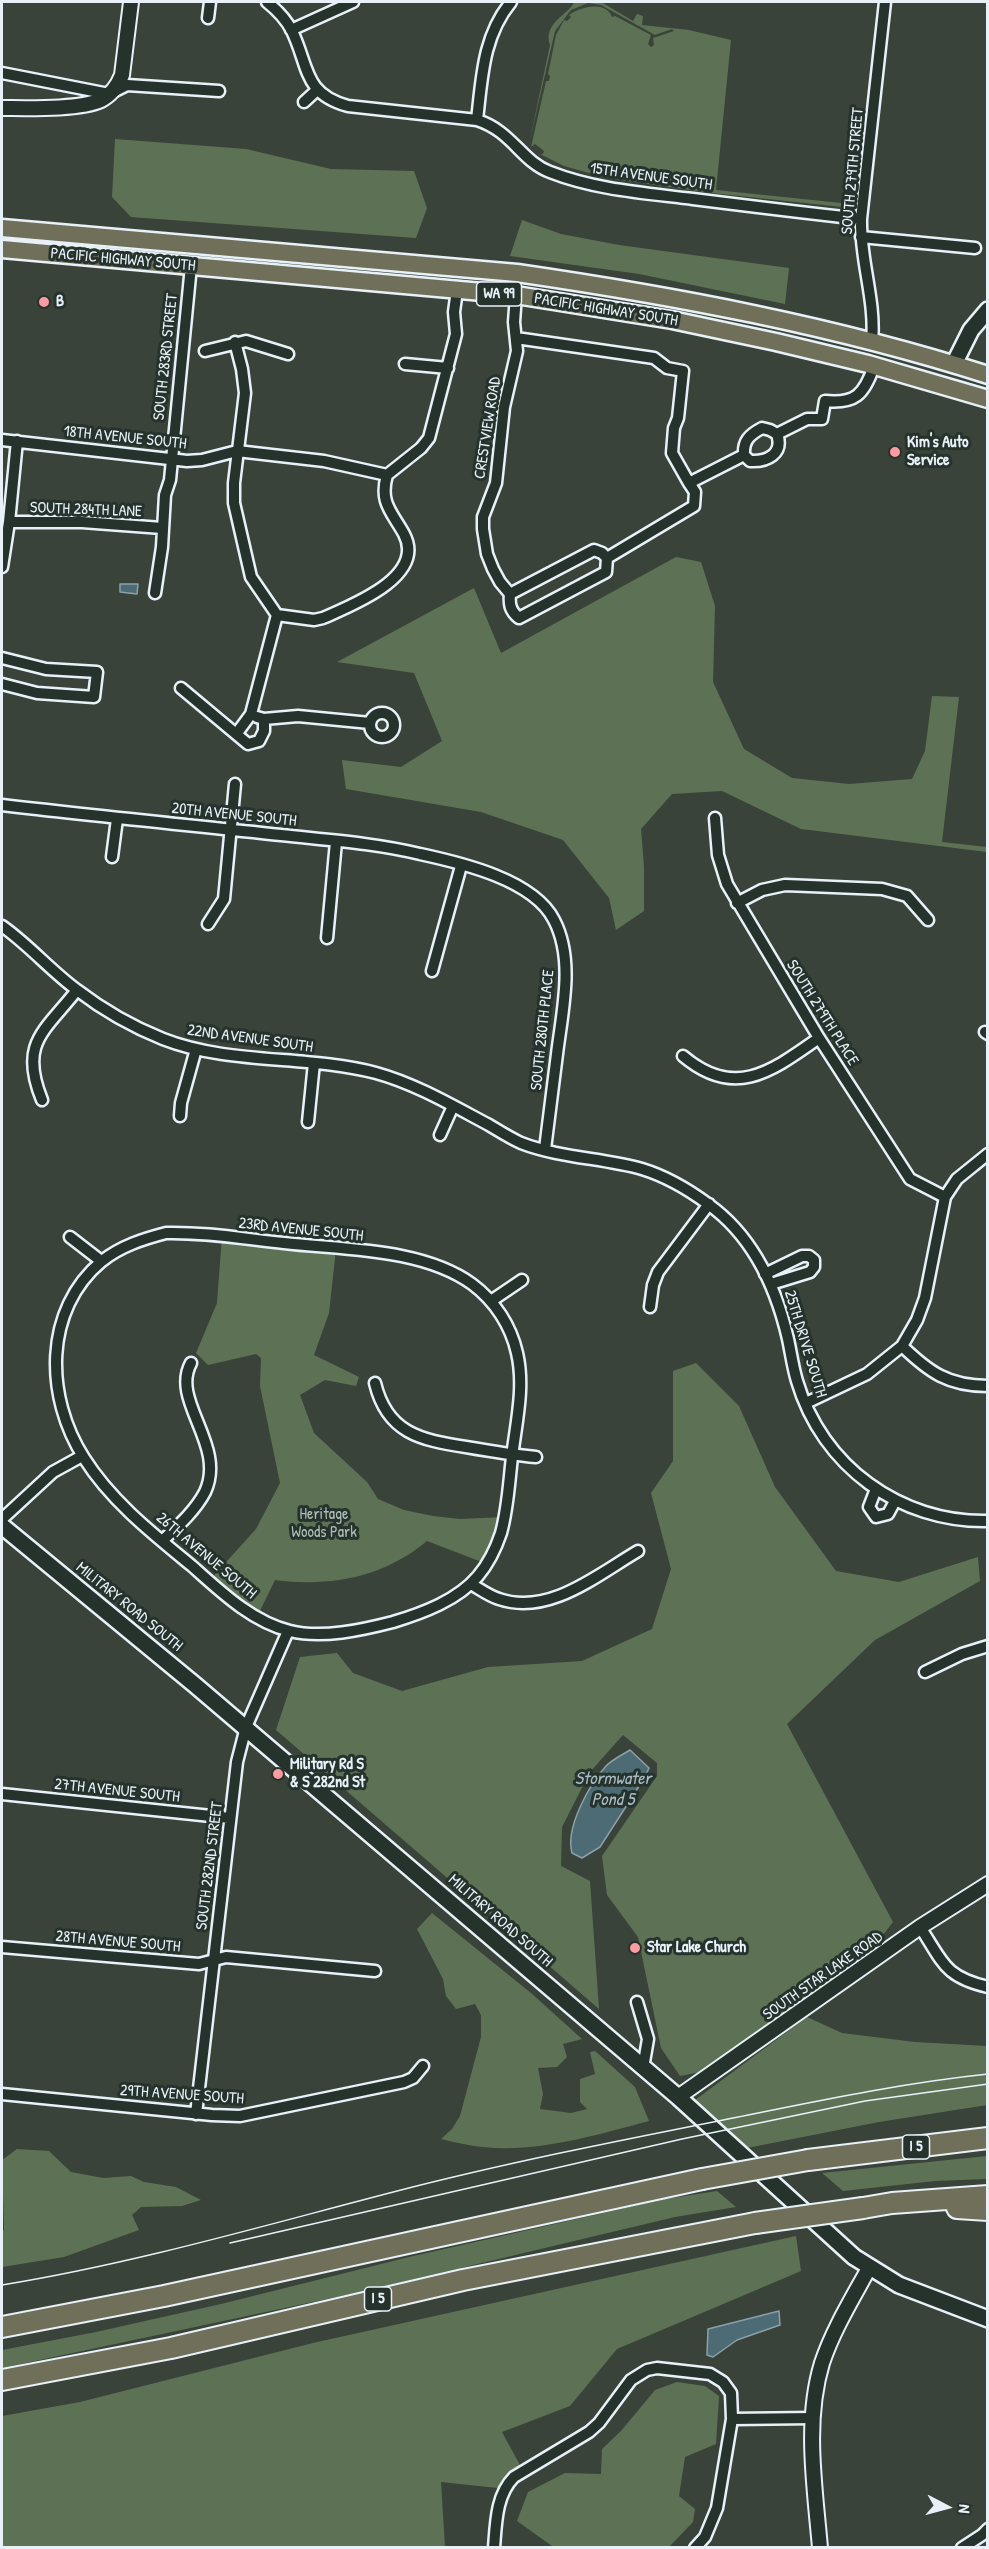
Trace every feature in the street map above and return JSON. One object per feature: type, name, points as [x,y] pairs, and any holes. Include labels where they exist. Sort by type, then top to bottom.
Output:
[{"type":"highway","name":"I 5","points":[[2,2327],[164,2296],[702,2179],[808,2160],[987,2138]]},
{"type":"highway","name":"I 5","points":[[2,2380],[171,2348],[463,2280],[755,2223],[892,2203],[987,2196]]},
{"type":"highway","points":[[892,2203],[987,2210]]},
{"type":"main road","name":"PACIFIC HIGHWAY SOUTH","points":[[2,228],[517,273],[643,292],[872,342],[987,375]]},
{"type":"main road","name":"PACIFIC HIGHWAY SOUTH","points":[[2,249],[516,296],[725,331],[874,366],[987,399]]},
{"type":"main road","points":[[191,266],[196,255],[229,255],[268,251]]},
{"type":"main road","points":[[516,296],[526,284],[532,283],[643,292]]},
{"type":"main road","points":[[725,331],[772,328],[861,348],[939,370],[954,364],[971,330],[987,310]]},
{"type":"main road","name":"MILITARY ROAD SOUTH","points":[[2,1526],[246,1727],[678,2097],[854,2257],[899,2285],[987,2319]]},
{"type":"street","points":[[110,94],[122,75],[131,2]]},
{"type":"street","points":[[208,18],[210,2]]},
{"type":"street","points":[[267,2],[279,12],[291,30],[307,73],[317,90],[304,102]]},
{"type":"street","points":[[291,30],[353,2]]},
{"type":"street","points":[[477,120],[486,49],[500,15],[511,2]]},
{"type":"street","name":"SOUTH 279TH STREET","points":[[872,342],[872,303],[861,237],[861,219],[885,2]]},
{"type":"street","points":[[2,73],[110,94]]},
{"type":"street","points":[[2,108],[92,102],[104,99],[127,85],[219,91]]},
{"type":"street","name":"15TH AVENUE SOUTH","points":[[317,90],[325,98],[348,106],[477,120],[492,125],[506,135],[536,165],[576,181],[612,189],[861,219]]},
{"type":"street","points":[[861,237],[975,248]]},
{"type":"street","name":"SOUTH 283RD STREET","points":[[155,593],[162,547],[162,528],[191,266]]},
{"type":"street","points":[[235,342],[245,393],[237,451],[234,503],[249,570],[256,587],[277,615],[314,620],[323,618],[376,594],[398,573],[407,555],[408,542],[386,505],[384,488],[387,475],[421,448],[429,438],[456,334],[454,312],[457,290]]},
{"type":"street","name":"CRESTVIEW ROAD","points":[[516,296],[515,360],[504,407],[496,483],[483,517],[483,529],[493,569],[510,594],[509,604],[519,618],[606,572],[607,558],[694,506],[695,492],[688,483]]},
{"type":"street","points":[[516,338],[654,358],[666,369],[682,371],[672,453],[688,483],[744,455]]},
{"type":"street","points":[[205,351],[246,341],[288,354]]},
{"type":"street","points":[[405,363],[448,368]]},
{"type":"street","points":[[777,434],[807,419],[822,419],[825,401],[844,403],[852,399],[870,378],[874,366]]},
{"type":"street","points":[[762,428],[777,434],[778,447],[771,458],[755,461],[747,459],[744,455],[744,445],[752,434],[762,428]]},
{"type":"street","name":"18TH AVENUE SOUTH","points":[[2,440],[171,459],[202,460],[237,451],[324,461],[387,475]]},
{"type":"street","name":"SOUTH 284TH LANE","points":[[2,567],[17,441]]},
{"type":"street","name":"SOUTH 284TH LANE","points":[[9,522],[82,522],[162,528]]},
{"type":"street","points":[[510,594],[594,550],[603,553],[607,558]]},
{"type":"street","points":[[237,733],[251,714],[277,615]]},
{"type":"street","points":[[2,658],[46,669],[97,672],[94,698],[37,693],[2,684]]},
{"type":"street","points":[[181,688],[237,733],[242,741],[253,744],[262,736],[264,720]]},
{"type":"street","points":[[251,714],[264,720],[307,716],[370,723]]},
{"type":"street","points":[[208,924],[224,899],[235,784]]},
{"type":"street","name":"20TH AVENUE SOUTH","points":[[2,806],[336,842],[419,854],[461,866]]},
{"type":"street","name":"SOUTH 279TH PLACE","points":[[715,818],[718,855],[727,884],[737,903],[819,1038],[910,1179],[945,1197]]},
{"type":"street","points":[[112,857],[117,819]]},
{"type":"street","points":[[327,938],[336,842]]},
{"type":"street","points":[[432,971],[461,866]]},
{"type":"street","name":"SOUTH 280TH PLACE","points":[[461,866],[512,883],[538,899],[554,919],[562,940],[566,962],[563,1002],[545,1149]]},
{"type":"street","points":[[737,903],[762,890],[785,885],[882,890],[907,896],[928,920]]},
{"type":"street","name":"22ND AVENUE SOUTH","points":[[2,926],[77,990],[134,1027],[196,1049],[377,1073],[410,1085],[522,1143],[643,1170],[678,1186],[709,1204]]},
{"type":"street","points":[[42,1100],[34,1078],[32,1056],[34,1048],[42,1032],[77,990]]},
{"type":"street","points":[[683,1056],[707,1074],[746,1078],[780,1065],[819,1038]]},
{"type":"street","points":[[180,1116],[181,1103],[196,1049]]},
{"type":"street","points":[[308,1122],[314,1063]]},
{"type":"street","points":[[440,1135],[453,1106]]},
{"type":"street","points":[[806,1403],[867,1374],[902,1346],[917,1320],[924,1298],[945,1197],[957,1179],[987,1154]]},
{"type":"street","points":[[650,1307],[653,1285],[658,1272],[709,1204]]},
{"type":"street","name":"25TH DRIVE SOUTH","points":[[709,1204],[749,1244],[768,1279],[788,1337],[798,1382],[806,1403],[812,1417],[837,1455],[860,1478],[894,1501],[933,1515],[987,1521]]},
{"type":"street","name":"23RD AVENUE SOUTH","points":[[82,1456],[63,1413],[57,1389],[55,1361],[57,1338],[63,1316],[75,1293],[101,1262],[131,1243],[166,1233],[213,1235],[418,1260],[450,1270],[474,1285],[491,1301]]},
{"type":"street","points":[[70,1237],[101,1262]]},
{"type":"street","points":[[522,1280],[491,1301],[503,1317],[518,1354],[520,1399],[505,1517],[487,1564],[471,1584],[507,1602],[526,1604],[545,1602],[580,1585],[638,1551]]},
{"type":"street","points":[[902,1346],[938,1376],[968,1385],[987,1386]]},
{"type":"street","points":[[162,1541],[199,1502],[210,1474],[210,1453],[188,1394],[186,1375],[191,1363]]},
{"type":"street","points":[[375,1383],[379,1400],[386,1411],[395,1422],[414,1436],[438,1443],[536,1457]]},
{"type":"street","points":[[2,1519],[53,1472],[82,1456]]},
{"type":"street","name":"26TH AVENUE SOUTH","points":[[82,1456],[116,1498],[162,1541],[234,1602],[257,1617],[288,1631],[304,1634],[332,1633],[381,1625],[444,1602],[471,1584]]},
{"type":"street","points":[[876,1489],[869,1507],[876,1517],[888,1514],[894,1501]]},
{"type":"street","name":"SOUTH 282ND STREET","points":[[196,2114],[237,1762],[246,1727],[288,1631]]},
{"type":"street","points":[[925,1672],[962,1653],[987,1646]]},
{"type":"street","name":"27TH AVENUE SOUTH","points":[[2,1794],[230,1818]]},
{"type":"street","name":"SOUTH STAR LAKE ROAD","points":[[678,2097],[920,1927],[987,1884]]},
{"type":"street","points":[[920,1927],[947,1969],[955,1977],[987,1987]]},
{"type":"street","name":"28TH AVENUE SOUTH","points":[[2,1947],[199,1964],[226,1957],[375,1971]]},
{"type":"street","points":[[637,2002],[648,2039],[643,2068]]},
{"type":"street","name":"29TH AVENUE SOUTH","points":[[2,2094],[231,2116],[267,2112],[404,2082],[413,2078],[423,2066]]},
{"type":"street","points":[[820,2547],[813,2418],[822,2362],[841,2319],[869,2268]]},
{"type":"street","points":[[494,2547],[500,2501],[507,2484],[514,2476],[589,2432],[631,2380],[647,2370],[657,2368],[710,2374],[723,2382],[732,2401],[732,2419],[717,2508],[705,2536],[695,2547]]},
{"type":"street","points":[[732,2419],[813,2418]]},
{"type":"street","points":[[962,2547],[982,2535],[987,2529]]},
{"type":"green space","points":[[574,2],[601,2],[633,21],[637,14],[643,16],[642,25],[689,30],[731,40],[716,190],[851,204],[842,207],[712,193],[711,190],[706,189],[704,192],[614,179],[614,176],[608,175],[607,178],[564,166],[540,154],[544,151],[535,144],[531,147],[546,81],[549,81],[548,74],[556,35],[564,20],[567,21],[571,17],[569,15],[589,7],[601,7],[606,9],[612,17],[615,16],[651,35],[648,44],[651,47],[654,45],[653,38],[674,31],[672,29],[655,35],[601,5],[588,3],[571,10],[555,31],[529,144],[550,45],[550,31]]},
{"type":"green space","points":[[115,139],[246,149],[331,169],[414,171],[427,208],[416,238],[131,217],[112,197]]},
{"type":"green space","points":[[522,220],[561,234],[619,245],[789,268],[785,304],[639,274],[510,256]]},
{"type":"green space","points":[[676,557],[701,562],[715,606],[713,682],[744,749],[792,778],[849,784],[912,779],[925,751],[932,696],[959,697],[942,842],[987,847],[987,852],[801,829],[722,791],[672,794],[641,829],[644,911],[616,930],[609,898],[563,840],[481,812],[346,789],[342,760],[401,767],[442,741],[414,673],[337,662],[474,588],[501,653]]},
{"type":"green space","name":"Heritage Woods Park","points":[[222,1236],[336,1249],[329,1313],[314,1355],[359,1377],[356,1386],[325,1380],[300,1395],[314,1433],[367,1482],[378,1499],[404,1510],[433,1516],[460,1519],[505,1517],[487,1564],[427,1541],[392,1564],[355,1577],[315,1582],[275,1580],[257,1617],[209,1581],[256,1529],[280,1483],[260,1386],[261,1358],[256,1354],[208,1365],[196,1353],[217,1303]]},
{"type":"green space","points":[[696,1363],[739,1406],[775,1487],[836,1571],[899,1582],[978,1557],[980,1581],[875,1640],[787,1724],[893,1922],[870,1952],[705,2071],[680,2076],[661,2048],[638,1937],[607,1895],[602,1856],[657,1776],[657,1763],[623,1735],[590,1772],[562,1827],[561,1866],[590,1881],[599,2009],[276,1730],[300,1657],[337,1653],[353,1673],[402,1691],[488,1667],[582,1661],[652,1629],[671,1569],[651,1493],[673,1461],[673,1371]]},
{"type":"green space","points":[[432,1913],[531,1993],[582,2039],[563,2044],[567,2057],[557,2067],[538,2068],[543,2094],[540,2109],[571,2113],[587,2109],[580,2102],[580,2079],[595,2074],[590,2052],[595,2051],[635,2087],[649,2121],[566,2142],[524,2147],[467,2145],[441,2139],[452,2129],[460,2116],[481,2037],[481,2015],[475,2004],[456,2009],[446,1996],[443,1979],[417,1929]]},
{"type":"green space","points":[[807,2017],[842,2033],[915,2042],[987,2046],[987,2105],[879,2122],[747,2148],[695,2100]]},
{"type":"green space","points":[[17,2149],[49,2151],[71,2172],[103,2178],[131,2176],[144,2182],[176,2187],[201,2200],[182,2206],[141,2207],[132,2215],[139,2230],[64,2257],[2,2267],[2,2231],[4,2230],[2,2160]]},
{"type":"green space","points":[[987,2156],[987,2179],[935,2181],[843,2191],[822,2173]]},
{"type":"green space","points":[[717,2191],[736,2207],[675,2217],[360,2292],[2,2368],[2,2350],[221,2304],[409,2257],[665,2199]]},
{"type":"green space","points":[[796,2236],[801,2271],[617,2349],[570,2406],[502,2432],[521,2467],[509,2475],[498,2488],[441,2482],[445,2547],[2,2548],[2,2416],[80,2402],[313,2343]]},
{"type":"green space","points":[[677,2382],[705,2386],[719,2396],[716,2444],[685,2457],[679,2496],[695,2509],[693,2522],[669,2547],[552,2546],[517,2521],[528,2492],[565,2473],[601,2474],[602,2449],[621,2431],[655,2390]]},
{"type":"water","points":[[120,584],[138,584],[137,594],[120,592]]},
{"type":"water","name":"Stormwater Pond 5","points":[[630,1750],[649,1768],[645,1777],[600,1847],[582,1858],[572,1853],[571,1843],[575,1819],[586,1795],[606,1766]]},
{"type":"water","points":[[779,2311],[780,2325],[737,2340],[713,2357],[707,2355],[708,2329]]},
{"type":"tram line","points":[[2,2285],[103,2266],[442,2180],[566,2152],[860,2093],[988,2074]]},
{"type":"tram line","points":[[230,2243],[682,2139],[865,2101],[988,2084]]},
{"type":"place","name":"B","points":[[44,302]]},
{"type":"place","name":"Kim's Auto Service","points":[[895,452]]},
{"type":"place","name":"Military Rd S & S 282nd St","points":[[278,1774]]},
{"type":"place","name":"Star Lake Church","points":[[635,1948]]}]
